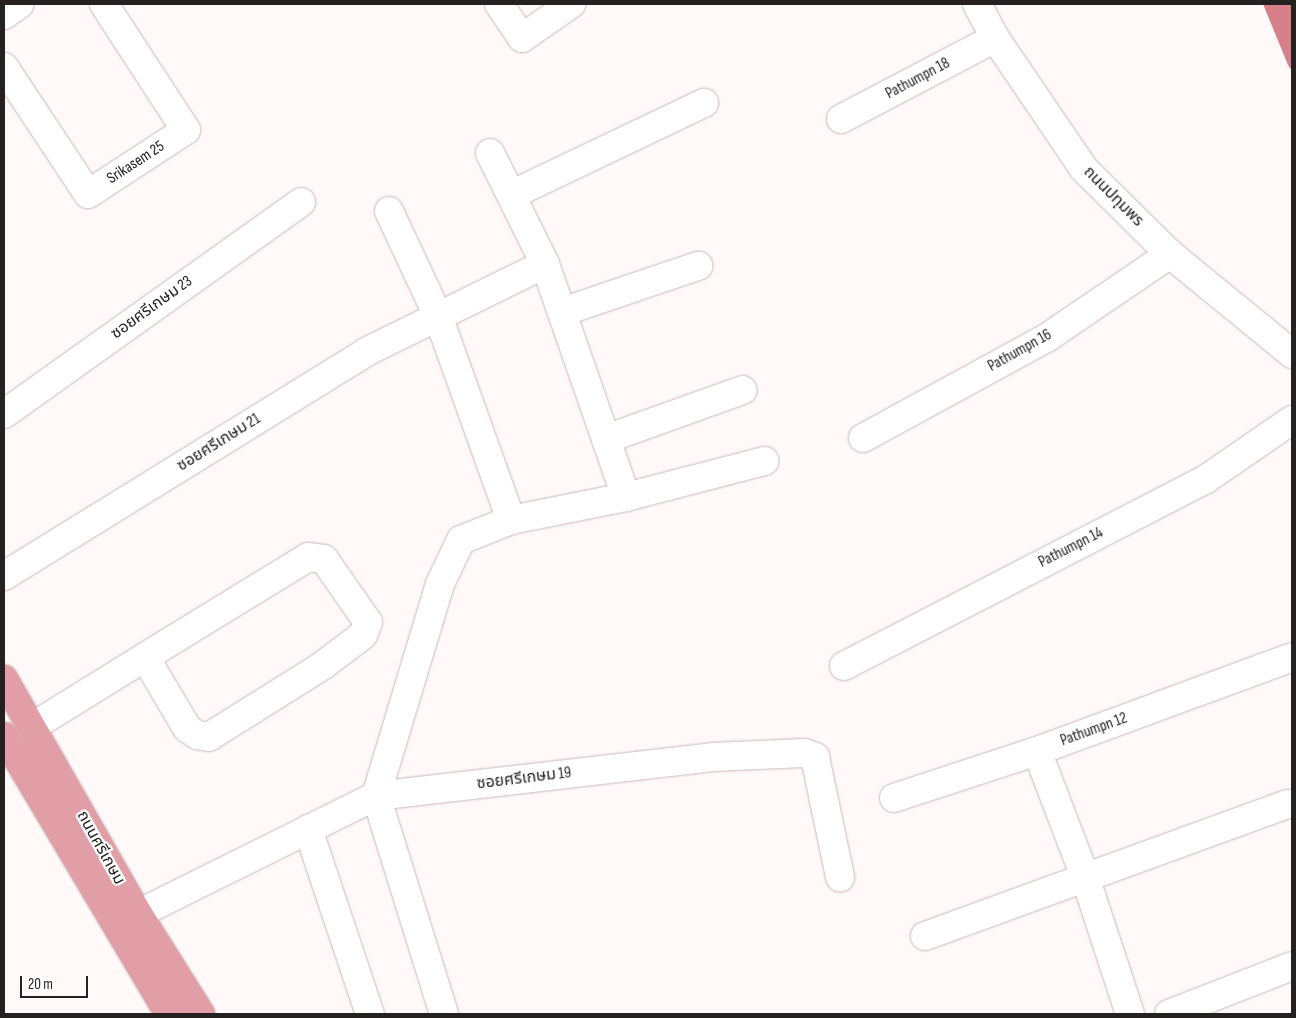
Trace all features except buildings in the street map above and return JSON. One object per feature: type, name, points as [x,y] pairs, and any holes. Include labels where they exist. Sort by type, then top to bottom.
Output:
[{"type":"main road","name":"ถนนศรีเกษม","points":[[4,679],[193,1010]]},
{"type":"main road","name":"ถนนศรีเกษม","points":[[4,736],[168,1014]]},
{"type":"street","points":[[4,15],[20,4]]},
{"type":"street","name":"Srikasem 25","points":[[4,67],[88,194],[186,130],[104,4]]},
{"type":"street","points":[[499,4],[522,38],[571,4]]},
{"type":"street","name":"ถนนปทุมพร","points":[[977,4],[995,38],[1084,169],[1170,254],[1292,354]]},
{"type":"street","name":"Pathumpn 18","points":[[841,119],[995,38]]},
{"type":"street","points":[[510,195],[704,103]]},
{"type":"street","points":[[490,154],[545,264],[626,497]]},
{"type":"street","name":"ซอยศรีเกษม 23","points":[[4,414],[301,202]]},
{"type":"street","points":[[389,211],[438,316],[511,520]]},
{"type":"street","name":"Pathumpn 16","points":[[864,438],[1048,337],[1170,254]]},
{"type":"street","name":"ซอยศรีเกษม 21","points":[[4,576],[366,352],[545,264]]},
{"type":"street","points":[[562,312],[698,266]]},
{"type":"street","points":[[606,439],[743,390]]},
{"type":"street","name":"Pathumpn 14","points":[[844,666],[1206,479],[1292,420]]},
{"type":"street","points":[[444,1014],[376,796],[440,584],[462,540],[511,520],[626,497],[764,462]]},
{"type":"street","points":[[32,727],[145,657],[308,557],[324,559],[368,622],[363,635],[322,666],[209,736],[197,735],[188,728],[145,657]]},
{"type":"street","name":"Pathumpn 12","points":[[894,798],[1037,751],[1292,657]]},
{"type":"street","points":[[1037,751],[1085,877],[1130,1014]]},
{"type":"street","name":"ซอยศรีเกษม 19","points":[[138,914],[376,796],[713,757],[804,753],[815,758],[840,877]]},
{"type":"street","points":[[925,936],[1288,804]]},
{"type":"street","points":[[308,829],[370,1014]]},
{"type":"street","points":[[1169,1014],[1292,966]]},
{"type":"shaded area","points":[[1263,4],[1292,4],[1292,71],[1288,65]]}]
